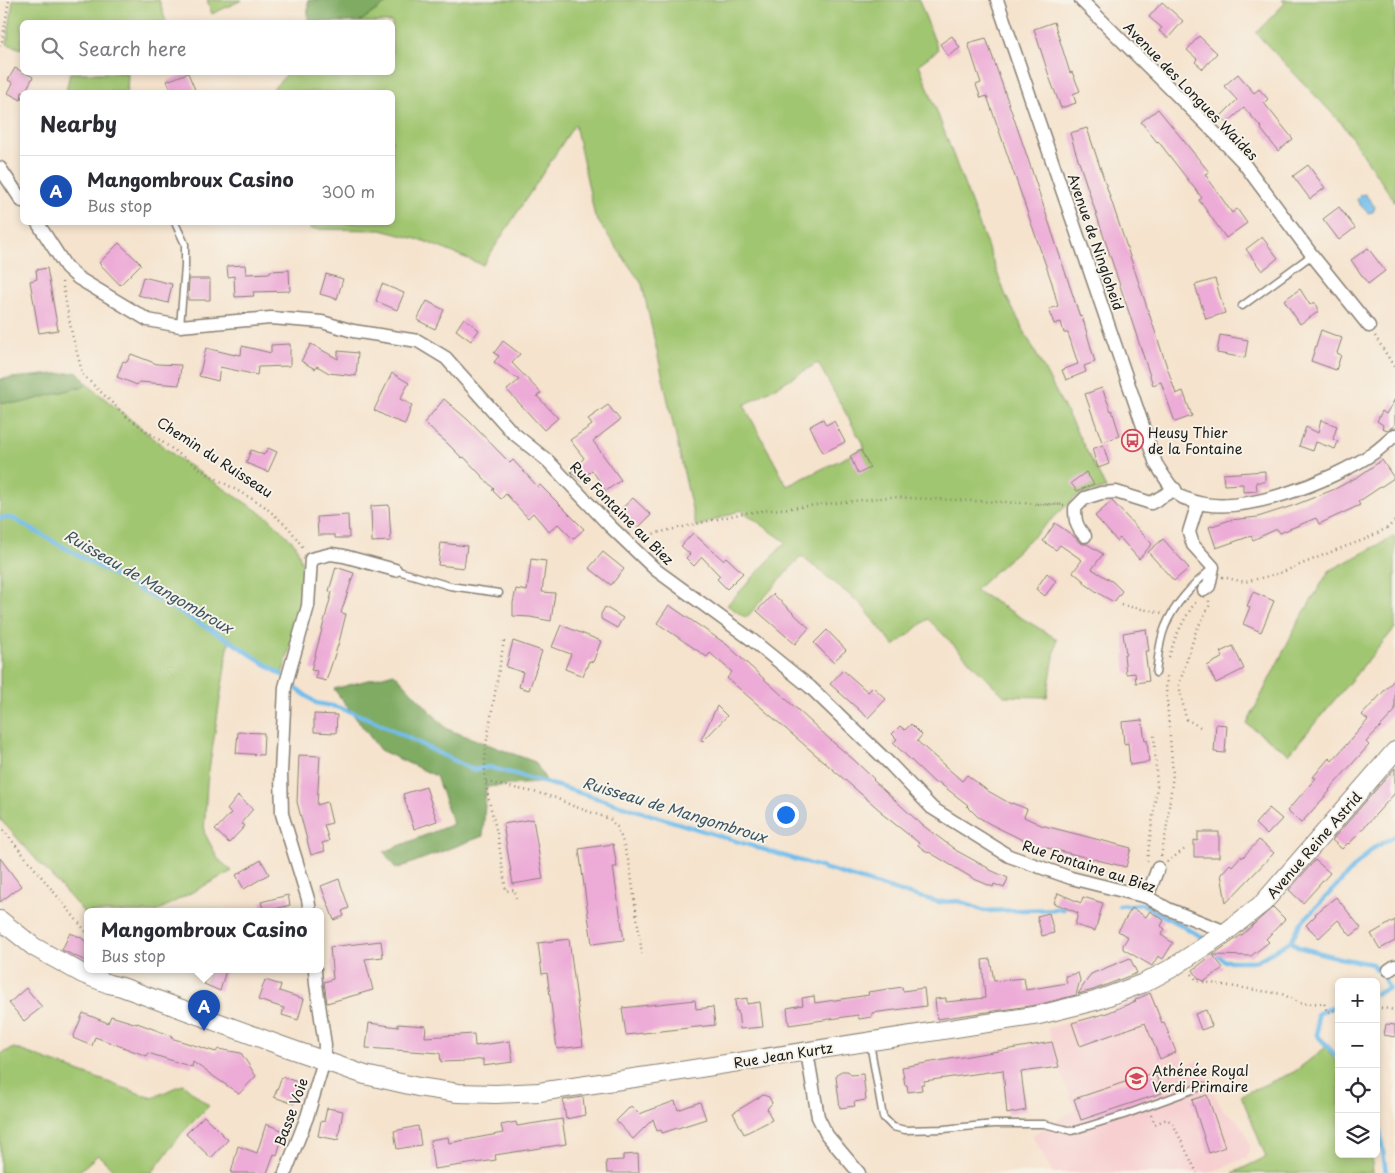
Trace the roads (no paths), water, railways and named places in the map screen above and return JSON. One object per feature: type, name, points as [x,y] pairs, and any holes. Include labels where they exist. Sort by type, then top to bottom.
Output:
[{"type":"main road","name":"Avenue Reine Astrid","points":[[1226,932],[1263,903],[1395,751]]},
{"type":"main road","name":"Rue Jean Kurtz","points":[[0,920],[34,947],[83,974],[109,984],[122,986],[324,1061],[365,1075],[418,1087],[458,1093],[496,1094],[539,1092],[1039,1015],[1095,1001],[1144,982],[1182,962],[1226,932]]},
{"type":"street","name":"Avenue de Ningloheid","points":[[997,0],[1156,464],[1182,497],[1198,503]]},
{"type":"street","name":"Avenue des Longues Waides","points":[[1080,0],[1242,161],[1312,255],[1369,326]]},
{"type":"street","points":[[0,168],[20,198]]},
{"type":"street","name":"Rue Fontaine au Biez","points":[[39,225],[66,267],[78,278],[148,320],[180,326],[271,318],[322,322],[354,331],[418,341],[446,358],[512,432],[548,461],[656,570],[752,640],[810,687],[891,765],[932,808],[1009,856],[1071,878],[1146,898],[1168,909],[1226,932]]},
{"type":"street","points":[[1207,588],[1213,567],[1193,545],[1189,532],[1198,503],[1213,505],[1242,504],[1271,498],[1324,480],[1373,454],[1395,434]]},
{"type":"street","points":[[1085,536],[1075,523],[1075,508],[1085,498],[1101,493],[1116,492],[1151,502],[1175,489]]},
{"type":"street","points":[[309,908],[282,814],[281,773],[285,687],[308,606],[311,559],[331,554],[395,570]]},
{"type":"street","points":[[1146,898],[1158,868]]},
{"type":"street","points":[[316,973],[325,1045],[324,1061]]},
{"type":"street","points":[[807,1052],[818,1117],[827,1135],[859,1173]]},
{"type":"street","name":"Basse Voie","points":[[285,1173],[307,1117],[324,1061]]},
{"type":"lane","points":[[176,225],[185,244],[180,326]]},
{"type":"lane","points":[[1242,306],[1312,255]]},
{"type":"lane","points":[[1156,673],[1164,629],[1171,615],[1188,590],[1213,567]]},
{"type":"lane","points":[[395,570],[450,586],[499,593]]},
{"type":"lane","points":[[870,1041],[883,1117],[893,1127],[904,1130],[944,1129],[994,1124],[1044,1124],[1072,1131],[1203,1086]]},
{"type":"water","points":[[1365,194],[1375,207],[1373,212],[1368,213],[1357,200],[1360,195]]},
{"type":"waterway","name":"Ruisseau de Mangombroux","points":[[0,518],[12,518],[229,640],[282,675]]},
{"type":"waterway","name":"Ruisseau de Mangombroux","points":[[292,685],[316,703],[337,707],[370,719],[473,770],[489,767],[561,787],[939,902],[959,901],[984,911],[1064,909]]},
{"type":"waterway","name":"Ruisseau de Mangombroux","points":[[1217,953],[1224,961],[1257,961],[1291,941],[1300,924],[1372,849],[1395,836]]},
{"type":"waterway","name":"Ruisseau de Mangombroux","points":[[1119,906],[1142,904],[1204,938]]},
{"type":"waterway","points":[[1291,941],[1298,947],[1339,958],[1372,964],[1382,975],[1389,988],[1380,992]]},
{"type":"waterway","points":[[1335,1006],[1317,1014],[1317,1035],[1335,1055]]},
{"type":"waterway","points":[[1380,1131],[1386,1173]]},
{"type":"place","name":"Heusy Thier de la Fontaine","points":[[1132,440]]},
{"type":"place","name":"Mangombroux Casino","points":[[204,1031]]},
{"type":"place","name":"Athénée Royal Verdi Primaire","points":[[1136,1078]]}]
